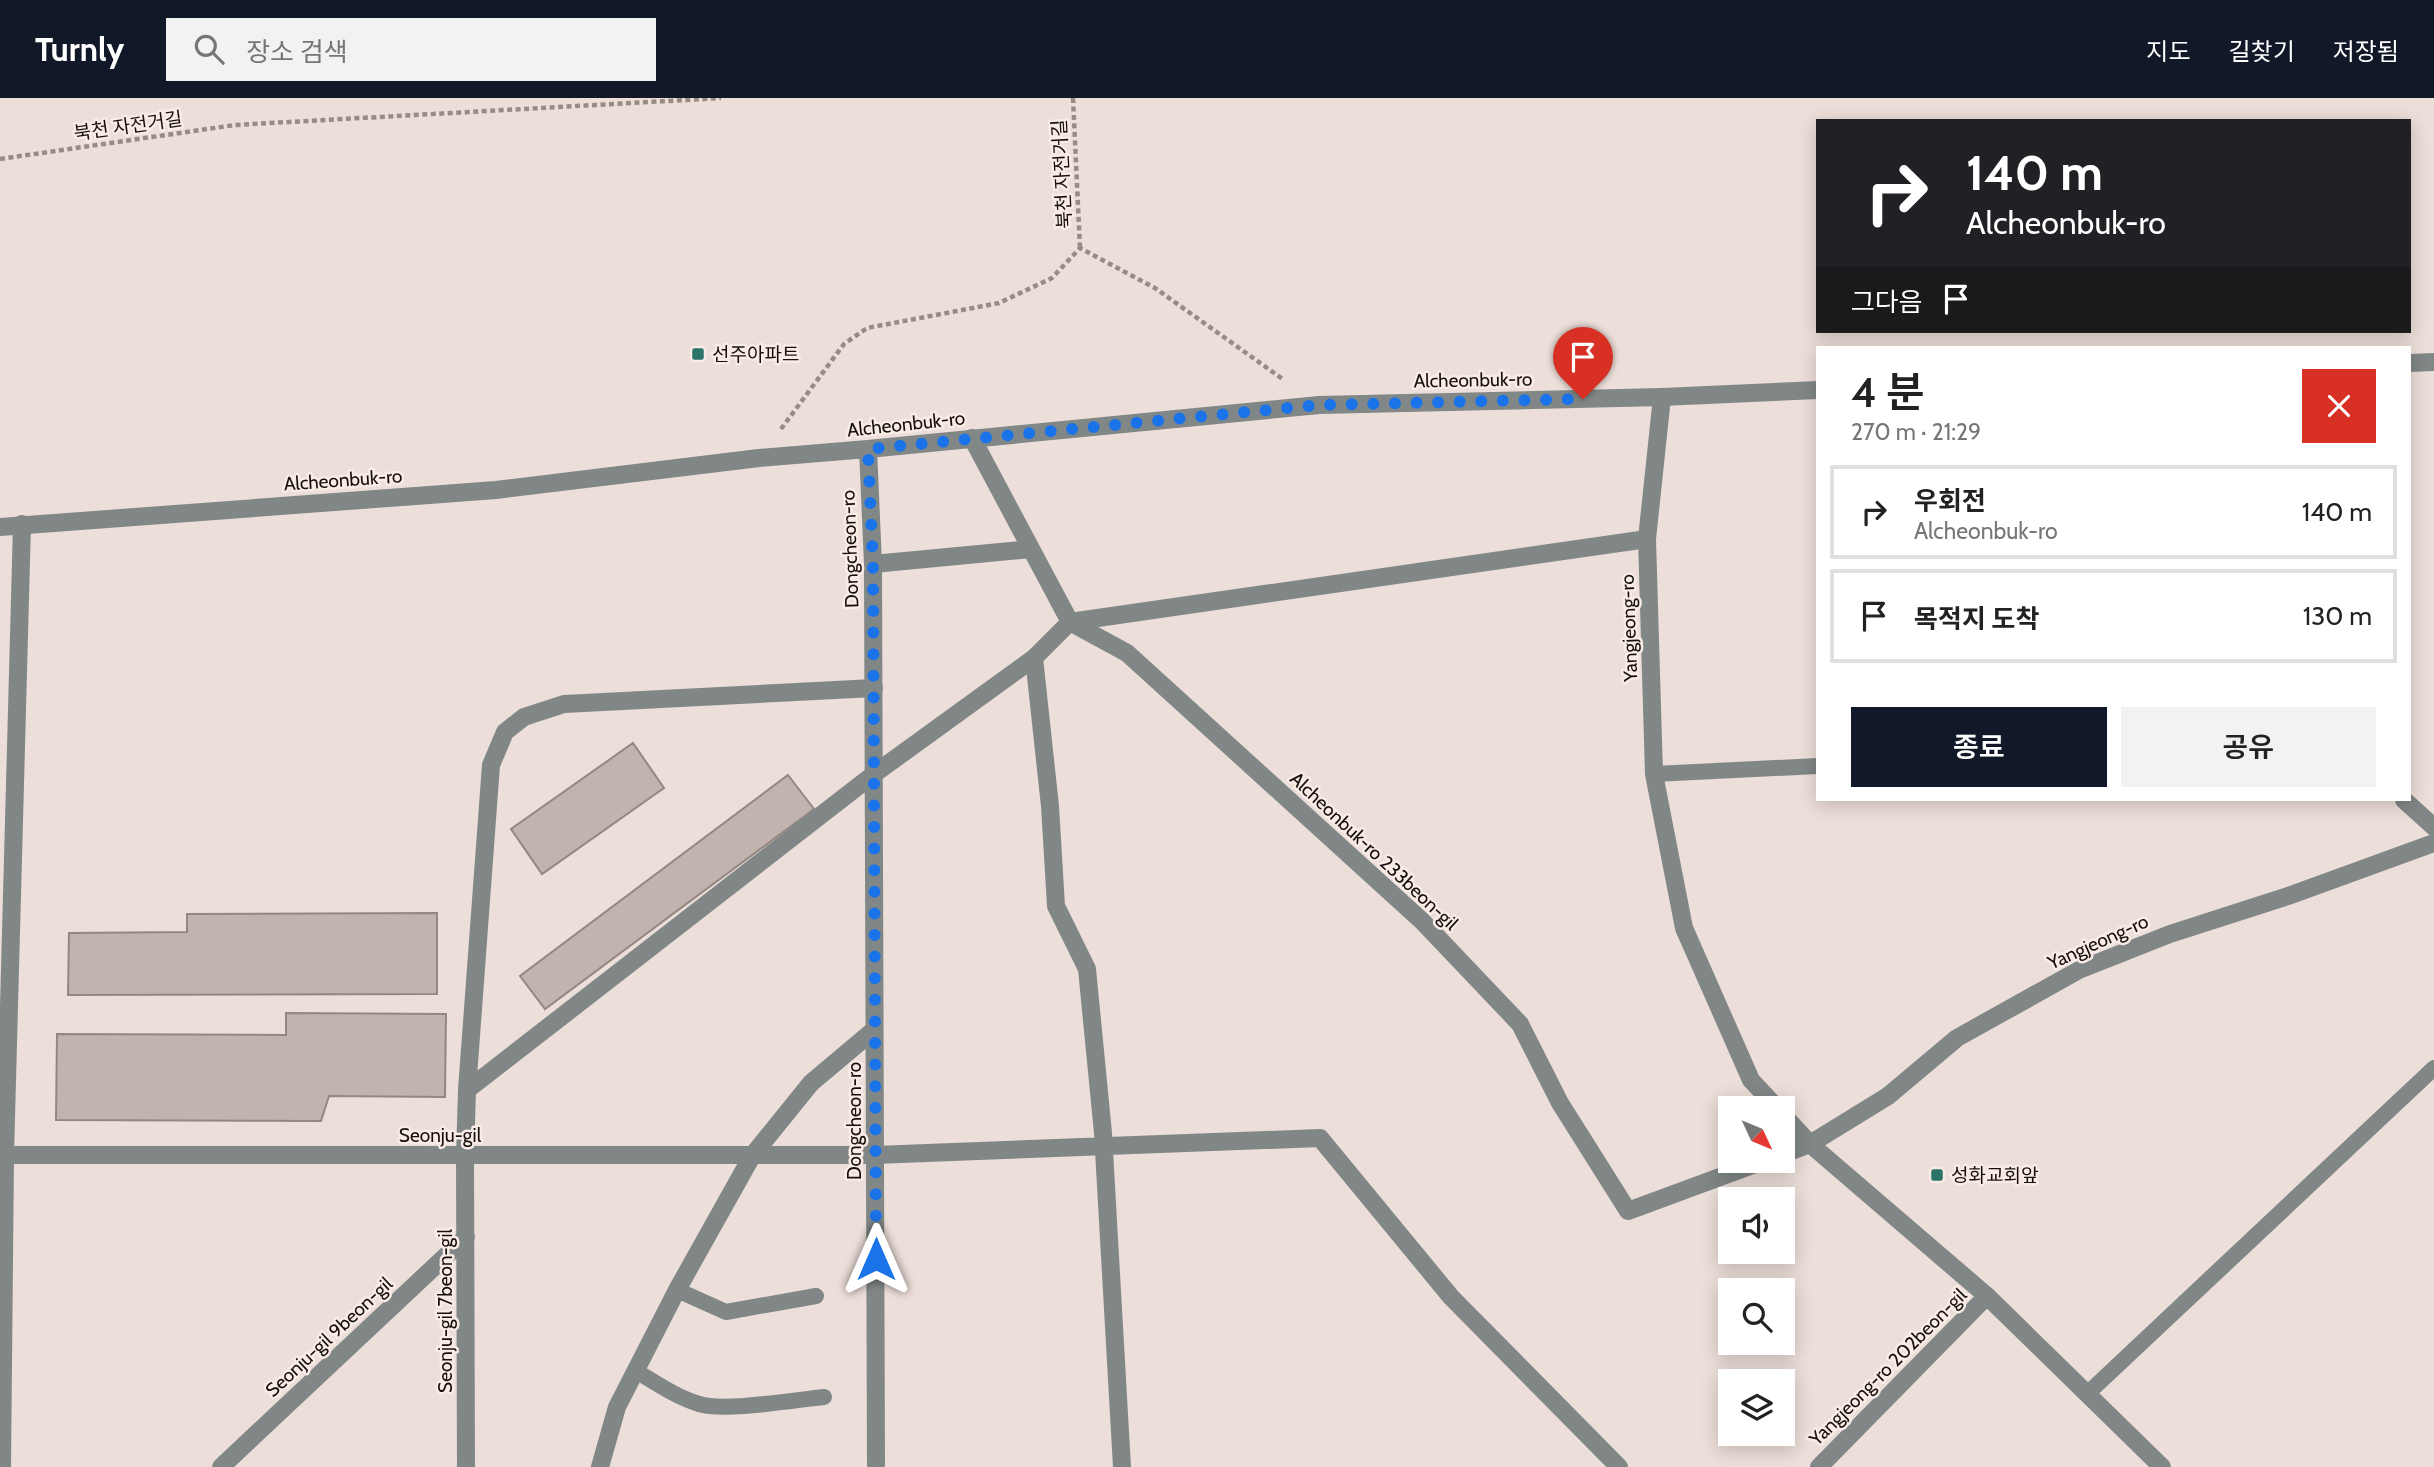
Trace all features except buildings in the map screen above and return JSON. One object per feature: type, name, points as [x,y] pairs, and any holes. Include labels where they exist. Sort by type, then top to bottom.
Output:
[{"type":"street","points":[[2411,363],[2434,362]]},
{"type":"street","name":"Alcheonbuk-ro","points":[[0,527],[496,490],[759,458],[1319,405],[1662,397],[1816,390]]},
{"type":"street","name":"Yangjeong-ro","points":[[1662,397],[1647,539],[1654,774],[1684,928],[1751,1080],[1766,1096]]},
{"type":"street","points":[[972,438],[1070,622]]},
{"type":"street","name":"Dongcheon-ro","points":[[868,449],[873,564],[874,688],[876,1467]]},
{"type":"street","points":[[2,1467],[2,1155],[8,751],[22,524]]},
{"type":"street","points":[[467,1090],[874,774],[1034,658],[1070,622],[1647,539]]},
{"type":"street","points":[[873,564],[1031,549]]},
{"type":"street","name":"Alcheonbuk-ro 233beon-gil","points":[[1070,622],[1127,653],[1422,921],[1520,1024],[1560,1103],[1628,1211],[1731,1173]]},
{"type":"street","points":[[1034,658],[1050,806],[1056,906],[1087,969],[1104,1148],[1122,1467]]},
{"type":"street","points":[[465,1156],[467,1090],[491,765],[505,732],[524,717],[564,704],[874,688]]},
{"type":"street","points":[[2405,801],[2434,827]]},
{"type":"street","name":"Yangjeong-ro","points":[[1810,1144],[1888,1096],[1957,1038],[2079,970],[2170,934],[2434,842]]},
{"type":"street","points":[[600,1467],[617,1407],[677,1290],[752,1156],[811,1083],[874,1030]]},
{"type":"street","points":[[1796,1129],[1810,1144],[1987,1296],[2162,1467]]},
{"type":"street","name":"Seonju-gil","points":[[2,1155],[875,1156],[1320,1138],[1451,1297],[1619,1467]]},
{"type":"street","points":[[1796,1149],[1810,1144]]},
{"type":"street","name":"Seonju-gil 7beon-gil","points":[[465,1156],[466,1467]]},
{"type":"street","name":"Seonju-gil 9beon-gil","points":[[221,1467],[466,1237]]},
{"type":"street","name":"Yangjeong-ro 202beon-gil","points":[[1819,1467],[1987,1296]]},
{"type":"lane","points":[[1654,774],[1816,766]]},
{"type":"lane","points":[[2087,1394],[2434,1068]]},
{"type":"lane","points":[[677,1290],[726,1311],[816,1296]]},
{"type":"lane","points":[[636,1371],[700,1405],[727,1406],[824,1397]]},
{"type":"path","name":"북천 자전거길","points":[[0,159],[235,125],[721,98]]},
{"type":"path","name":"북천 자전거길","points":[[1073,98],[1080,248]]},
{"type":"path","points":[[759,458],[844,344],[867,328],[999,303],[1052,278],[1080,248],[1154,288],[1319,405]]},
{"type":"place","name":"선주아파트","points":[[698,354]]},
{"type":"place","name":"성화교회앞","points":[[1937,1175]]},
{"type":"route","points":[[876,1259],[873,564],[868,449],[1319,405],[1583,399]]}]
